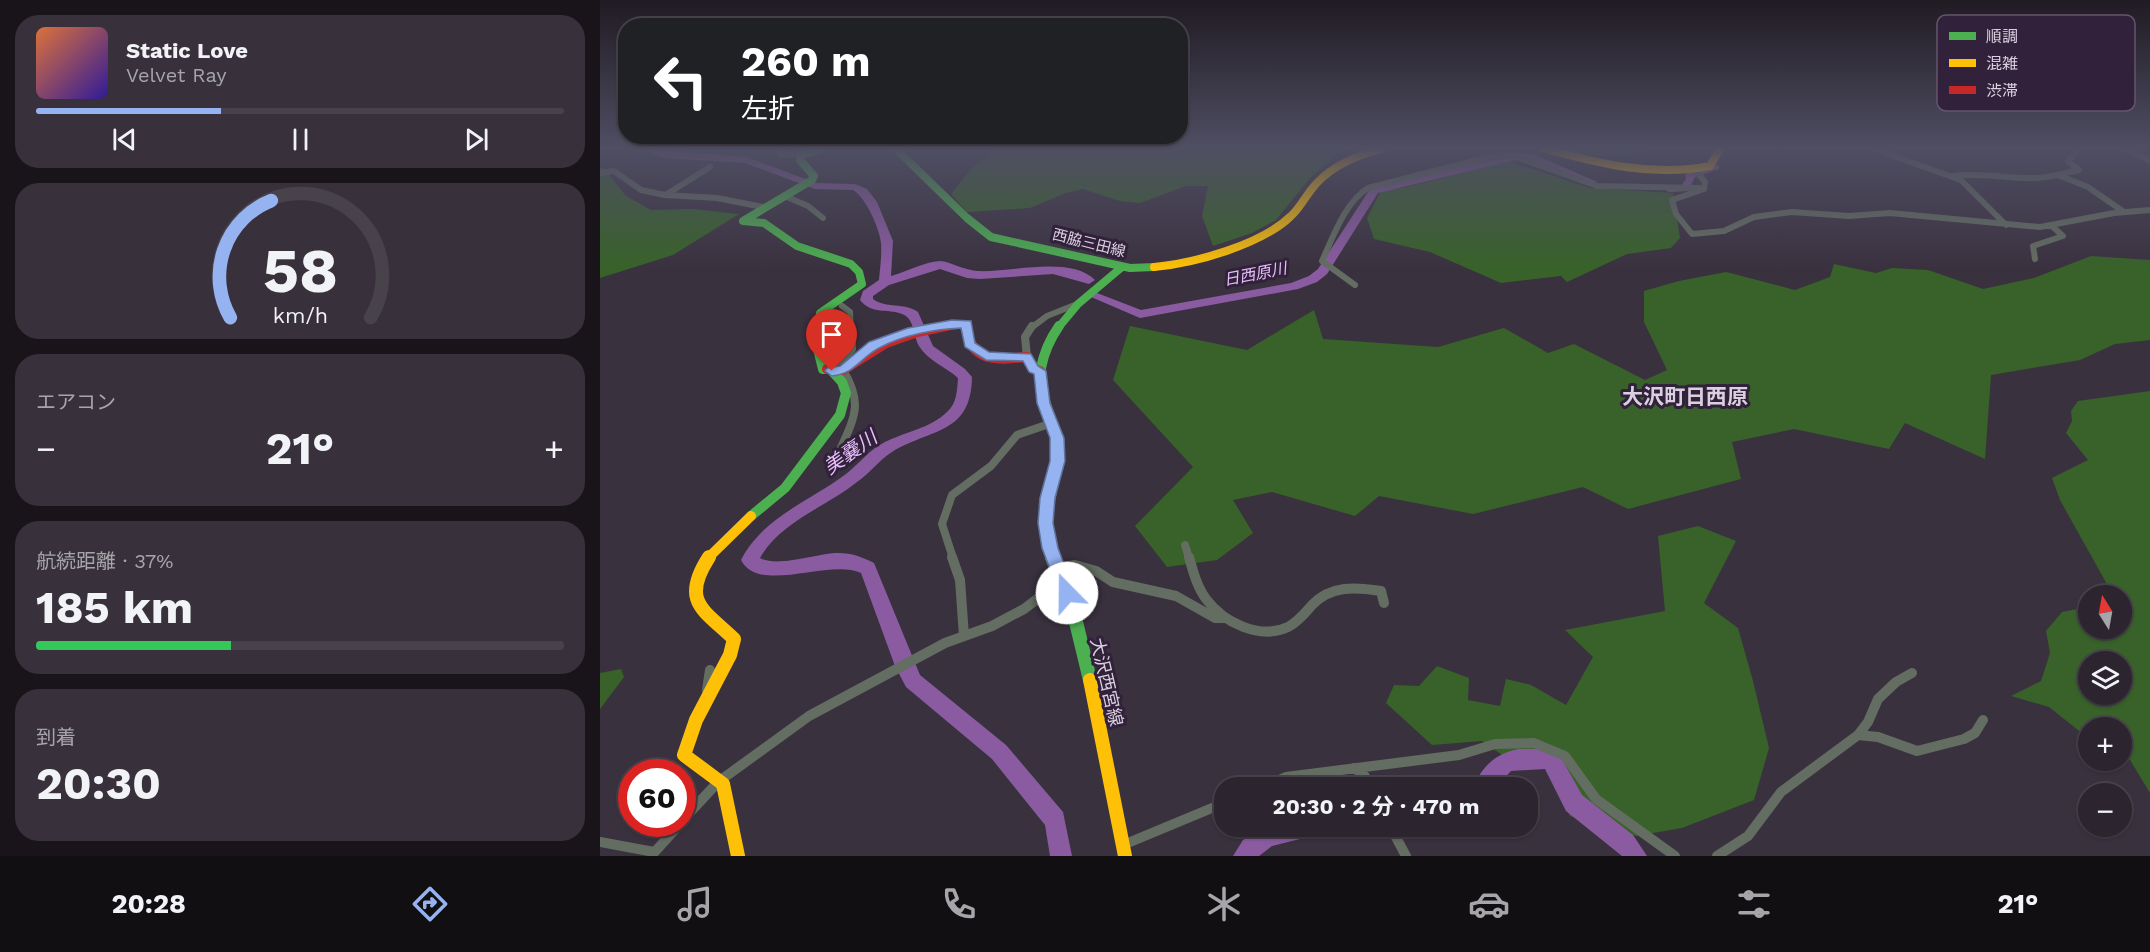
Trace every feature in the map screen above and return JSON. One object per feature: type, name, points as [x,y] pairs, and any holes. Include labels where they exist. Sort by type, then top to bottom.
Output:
[{"type":"main road","points":[[799,189],[763,207],[743,221],[764,223],[797,246],[850,264],[860,272],[862,284],[820,313],[816,328],[816,352],[823,369],[843,370],[874,345],[908,332],[967,324],[969,344],[975,350],[1000,358],[1027,357],[1033,369],[1040,371]]},
{"type":"main road","name":"西脇三田線","points":[[937,189],[967,218],[999,241],[1050,248],[1122,267],[1161,267],[1192,260],[1272,230],[1297,212],[1312,189]]},
{"type":"main road","name":"大沢西宮線","points":[[1122,267],[1077,304],[1052,338],[1040,371],[1042,395],[1057,438],[1058,461],[1047,498],[1046,523],[1057,568],[1072,606],[1090,675],[1124,850]]},
{"type":"main road","points":[[738,856],[725,789],[684,755],[706,697],[730,655],[734,639],[724,627],[706,618],[697,600],[699,579],[724,537],[783,491],[809,453],[839,420],[844,410],[844,391],[842,382],[832,371]]},
{"type":"street","points":[[640,189],[665,195],[717,198],[763,207]]},
{"type":"street","points":[[665,195],[675,189]]},
{"type":"street","points":[[1355,285],[1323,261],[1333,237],[1360,193],[1369,189]]},
{"type":"street","points":[[1704,189],[1672,200],[1672,205],[1682,223],[1692,234],[1724,231],[1754,217],[1792,212],[1849,216],[1890,213],[2007,225],[2053,226],[2124,212],[2150,210]]},
{"type":"street","points":[[1972,189],[2007,225]]},
{"type":"street","points":[[2091,189],[2124,212]]},
{"type":"street","points":[[791,194],[823,218]]},
{"type":"street","points":[[2035,259],[2033,246],[2063,236],[2053,226]]},
{"type":"street","points":[[1027,357],[1025,341],[1029,330],[1036,323],[1077,304]]},
{"type":"street","points":[[832,371],[852,349],[850,312],[842,306]]},
{"type":"street","points":[[839,452],[858,410],[855,387],[843,370]]},
{"type":"street","points":[[964,636],[960,580],[942,524],[948,503],[952,495],[991,466],[1017,435],[1052,423]]},
{"type":"street","points":[[1185,545],[1201,589],[1224,618],[1250,630],[1284,629],[1295,622],[1319,598],[1347,587],[1381,591],[1384,603]]},
{"type":"street","points":[[1057,568],[1075,565],[1096,571],[1113,582],[1176,596],[1215,618],[1221,620],[1224,618]]},
{"type":"street","points":[[696,806],[718,782],[774,738],[809,716],[920,655],[992,626],[1024,609],[1062,580]]},
{"type":"street","points":[[706,697],[710,670]]},
{"type":"street","points":[[1717,856],[1748,836],[1781,792],[1858,735],[1868,722],[1871,710],[1878,699],[1896,682],[1912,673]]},
{"type":"street","points":[[1858,735],[1878,737],[1917,751],[1964,739],[1975,733],[1983,720]]},
{"type":"street","points":[[1286,777],[1459,755],[1495,744],[1543,745],[1564,756],[1596,799],[1675,856]]},
{"type":"street","points":[[1354,768],[1365,777]]},
{"type":"street","points":[[1124,850],[1214,808]]},
{"type":"street","points":[[600,842],[652,854],[667,837]]},
{"type":"street","points":[[1396,837],[1406,856]]},
{"type":"green space","points":[[600,189],[620,189],[626,196],[651,210],[692,209],[739,214],[673,255],[600,278]]},
{"type":"green space","points":[[955,189],[1178,189],[1140,203],[1120,201],[1083,189],[1066,193],[1030,208],[967,212],[951,194]]},
{"type":"green space","points":[[1207,189],[1301,189],[1276,220],[1252,233],[1213,246],[1202,216]]},
{"type":"green space","points":[[1392,189],[1606,189],[1673,193],[1680,238],[1671,248],[1627,254],[1567,282],[1561,276],[1501,283],[1430,252],[1374,239],[1367,218],[1381,191]]},
{"type":"green space","points":[[2091,256],[2150,260],[2150,340],[2115,344],[2080,360],[1991,375],[1985,459],[1905,423],[1889,449],[1794,429],[1732,442],[1741,479],[1628,509],[1583,487],[1473,514],[1379,496],[1355,516],[1272,492],[1233,500],[1253,533],[1217,560],[1167,567],[1135,526],[1193,467],[1113,380],[1130,326],[1247,350],[1314,310],[1323,339],[1438,347],[1504,328],[1548,353],[1574,344],[1645,380],[1667,370],[1644,322],[1644,291],[1679,281],[1726,272],[1795,290],[1830,277],[1834,264],[1876,273],[1892,268],[1928,270],[1983,289],[2034,278]]},
{"type":"green space","points":[[2150,391],[2150,793],[2132,763],[2132,717],[2078,717],[2078,730],[2049,707],[2011,696],[2041,681],[2050,653],[2046,631],[2062,612],[2078,609],[2078,639],[2132,639],[2132,585],[2107,585],[2060,500],[2052,478],[2088,460],[2066,433],[2072,421],[2071,411],[2078,401]]},
{"type":"green space","points":[[1698,526],[1736,541],[1704,603],[1738,628],[1753,681],[1769,748],[1754,800],[1682,828],[1636,836],[1570,816],[1548,768],[1514,763],[1482,741],[1432,745],[1386,703],[1394,685],[1419,686],[1437,666],[1469,678],[1468,700],[1500,706],[1506,679],[1531,685],[1566,705],[1593,657],[1565,630],[1665,611],[1658,536]]},
{"type":"green space","points":[[621,669],[624,677],[600,709],[600,673]]},
{"type":"waterway","name":"美嚢川","points":[[859,189],[871,202],[887,241],[885,282]]},
{"type":"waterway","name":"日西原川","points":[[1097,297],[1140,314],[1294,286],[1313,279],[1323,271],[1374,191],[1383,189]]},
{"type":"waterway","name":"日西原川","points":[[1669,189],[1684,189]]},
{"type":"waterway","name":"日西原川","points":[[885,282],[941,265],[967,274],[994,275],[1053,270],[1089,280]]},
{"type":"waterway","name":"美嚢川","points":[[885,282],[867,294],[866,300],[876,307],[904,310],[913,315],[929,350],[965,377],[960,406],[953,416],[943,423],[892,445],[876,455],[841,486],[781,524],[757,547],[750,560],[759,567],[771,569],[839,560],[855,562],[868,568],[905,666],[913,681],[999,752],[1055,820],[1061,856]]},
{"type":"waterway","points":[[1490,777],[1496,769],[1511,761],[1551,759],[1574,803],[1625,843],[1636,856]]},
{"type":"waterway","points":[[1244,856],[1266,837]]},
{"type":"traffic: fast","points":[[797,189],[743,221],[764,223],[797,246],[851,264],[859,272],[862,284],[820,313],[816,341],[823,369],[827,369]]},
{"type":"traffic: fast","points":[[937,189],[991,237],[1130,268],[1154,267]]},
{"type":"traffic: fast","points":[[1090,680],[1081,638],[1052,558],[1047,535],[1046,514],[1055,469],[1057,443],[1042,390],[1041,370],[1045,352],[1064,319],[1078,304],[1122,267]]},
{"type":"traffic: fast","points":[[751,516],[785,488],[840,415],[846,393],[842,382],[832,371]]},
{"type":"traffic: slow","points":[[1154,267],[1169,266],[1204,257],[1260,235],[1292,216],[1312,189]]},
{"type":"traffic: slow","points":[[738,856],[723,784],[684,755],[696,720],[730,655],[734,639],[703,612],[696,594],[697,581],[710,556],[751,516]]},
{"type":"traffic: slow","points":[[1090,680],[1125,856]]},
{"type":"traffic: jam","points":[[827,369],[843,370],[871,350],[901,336],[933,328],[967,324],[969,343],[979,354],[995,358],[1027,357],[1033,369],[1040,371]]},
{"type":"district","name":"大沢町日西原","points":[[1685,396]]},
{"type":"route","points":[[832,371],[843,370],[874,345],[908,332],[952,324],[967,324],[969,344],[986,356],[1012,359],[1027,357],[1033,369],[1040,371],[1040,387],[1044,403],[1055,427],[1057,438],[1058,461],[1047,498],[1046,523],[1050,548],[1067,593]]}]
